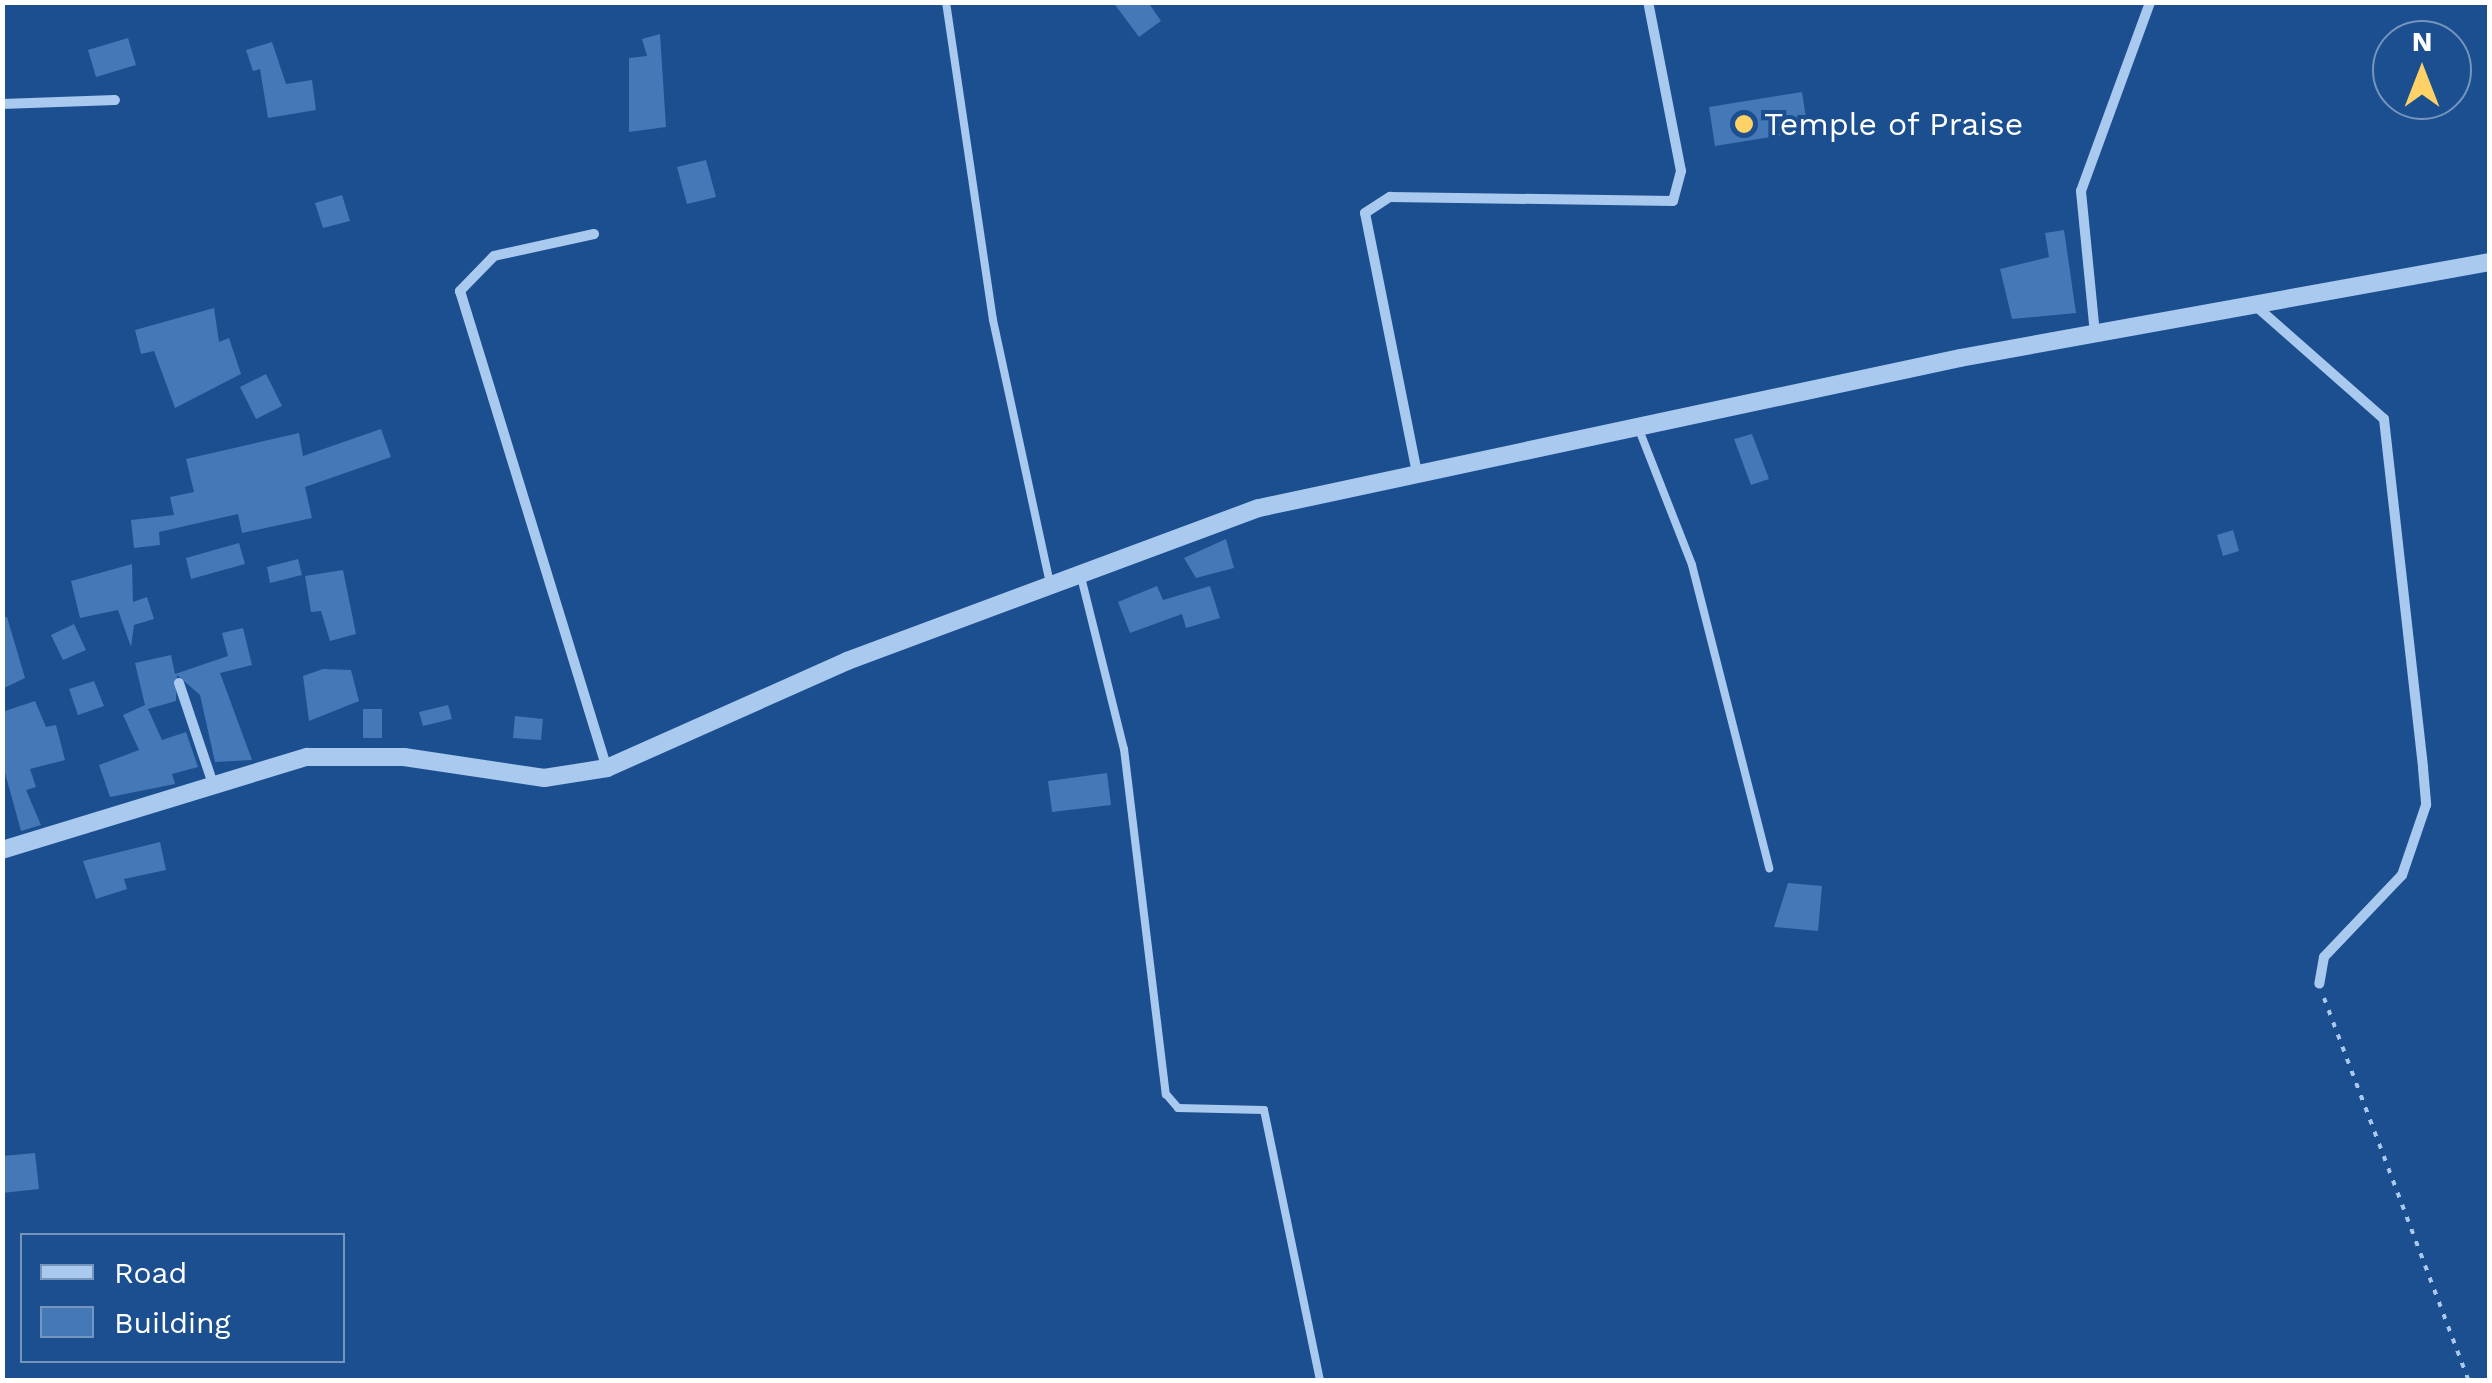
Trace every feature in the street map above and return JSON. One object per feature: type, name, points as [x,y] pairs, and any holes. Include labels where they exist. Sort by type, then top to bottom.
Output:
[{"type":"street","points":[[1417,472],[1365,213],[1390,197],[1673,201],[1680,171],[1648,2]]},
{"type":"street","points":[[2095,334],[2080,190],[2150,2]]},
{"type":"street","points":[[2,104],[115,100]]},
{"type":"street","points":[[594,234],[494,256],[460,290],[607,768]]},
{"type":"street","points":[[2,850],[213,784],[324,756],[544,778],[607,768],[847,662],[1051,590],[1259,508],[1637,423],[2490,262]]},
{"type":"street","points":[[2258,308],[2384,419],[2423,768],[2426,805],[2402,875],[2324,957],[2319,984]]},
{"type":"street","points":[[179,683],[213,784]]},
{"type":"lane","points":[[946,2],[992,320],[1051,590]]},
{"type":"lane","points":[[1637,423],[1692,565],[1769,868]]},
{"type":"lane","points":[[1080,577],[1124,749],[1166,1094],[1178,1108],[1264,1110],[1320,1380]]},
{"type":"path","points":[[2319,984],[2468,1380]]},
{"type":"building","points":[[1113,2],[1148,2],[1161,21],[1139,37]]},
{"type":"building","points":[[660,34],[666,127],[629,132],[629,58],[647,56],[642,39]]},
{"type":"building","points":[[128,38],[136,65],[96,77],[88,50]]},
{"type":"building","points":[[272,42],[286,84],[312,80],[316,110],[268,118],[260,69],[253,71],[246,50]]},
{"type":"building","points":[[1802,92],[1808,131],[1715,146],[1709,107]]},
{"type":"building","points":[[706,160],[716,197],[687,204],[677,167]]},
{"type":"building","points":[[342,195],[350,221],[323,228],[315,203]]},
{"type":"building","points":[[2064,230],[2076,313],[2012,319],[2000,269],[2049,257],[2045,233]]},
{"type":"building","points":[[214,308],[219,342],[229,338],[241,374],[175,408],[154,351],[141,354],[135,330]]},
{"type":"building","points":[[266,374],[282,406],[256,419],[240,387]]},
{"type":"building","points":[[381,429],[391,457],[305,487],[312,518],[242,533],[238,514],[159,532],[160,545],[134,548],[131,520],[174,515],[170,497],[194,492],[186,459],[299,433],[303,456]]},
{"type":"building","points":[[1752,434],[1769,479],[1751,485],[1734,439]]},
{"type":"building","points":[[2233,530],[2239,551],[2223,556],[2217,535]]},
{"type":"building","points":[[1226,539],[1234,568],[1196,578],[1184,558]]},
{"type":"building","points":[[239,543],[245,564],[191,579],[186,558]]},
{"type":"building","points":[[298,559],[302,575],[270,583],[267,567]]},
{"type":"building","points":[[132,564],[133,602],[147,597],[154,619],[134,625],[131,647],[118,610],[80,618],[71,581]]},
{"type":"building","points":[[343,570],[356,634],[330,641],[321,611],[311,612],[305,576]]},
{"type":"building","points":[[1157,586],[1163,600],[1210,586],[1220,618],[1186,628],[1182,614],[1130,633],[1118,602]]},
{"type":"building","points":[[7,617],[25,678],[2,689],[2,618]]},
{"type":"building","points":[[74,624],[86,650],[63,660],[51,635]]},
{"type":"building","points":[[243,628],[252,665],[220,673],[252,760],[215,762],[200,695],[177,675],[176,701],[148,709],[162,740],[186,732],[198,767],[172,774],[175,784],[110,797],[99,765],[139,750],[123,715],[145,705],[135,663],[171,655],[175,674],[228,656],[222,633]]},
{"type":"building","points":[[323,669],[351,670],[359,701],[309,721],[303,676]]},
{"type":"building","points":[[94,681],[104,706],[78,715],[69,689]]},
{"type":"building","points":[[35,701],[46,727],[56,725],[65,760],[30,769],[36,787],[26,790],[41,825],[21,831],[2,762],[2,712]]},
{"type":"building","points":[[448,705],[452,719],[423,726],[419,712]]},
{"type":"building","points":[[363,709],[382,709],[382,738],[363,738]]},
{"type":"building","points":[[515,716],[543,719],[541,740],[513,738]]},
{"type":"building","points":[[1107,773],[1111,805],[1052,812],[1048,781]]},
{"type":"building","points":[[160,842],[166,870],[124,879],[127,889],[96,899],[83,861]]},
{"type":"building","points":[[1788,883],[1822,886],[1818,931],[1774,927]]},
{"type":"building","points":[[35,1153],[39,1189],[2,1193],[2,1156]]},
{"type":"place","name":"Temple of Praise","points":[[1744,124]]}]
